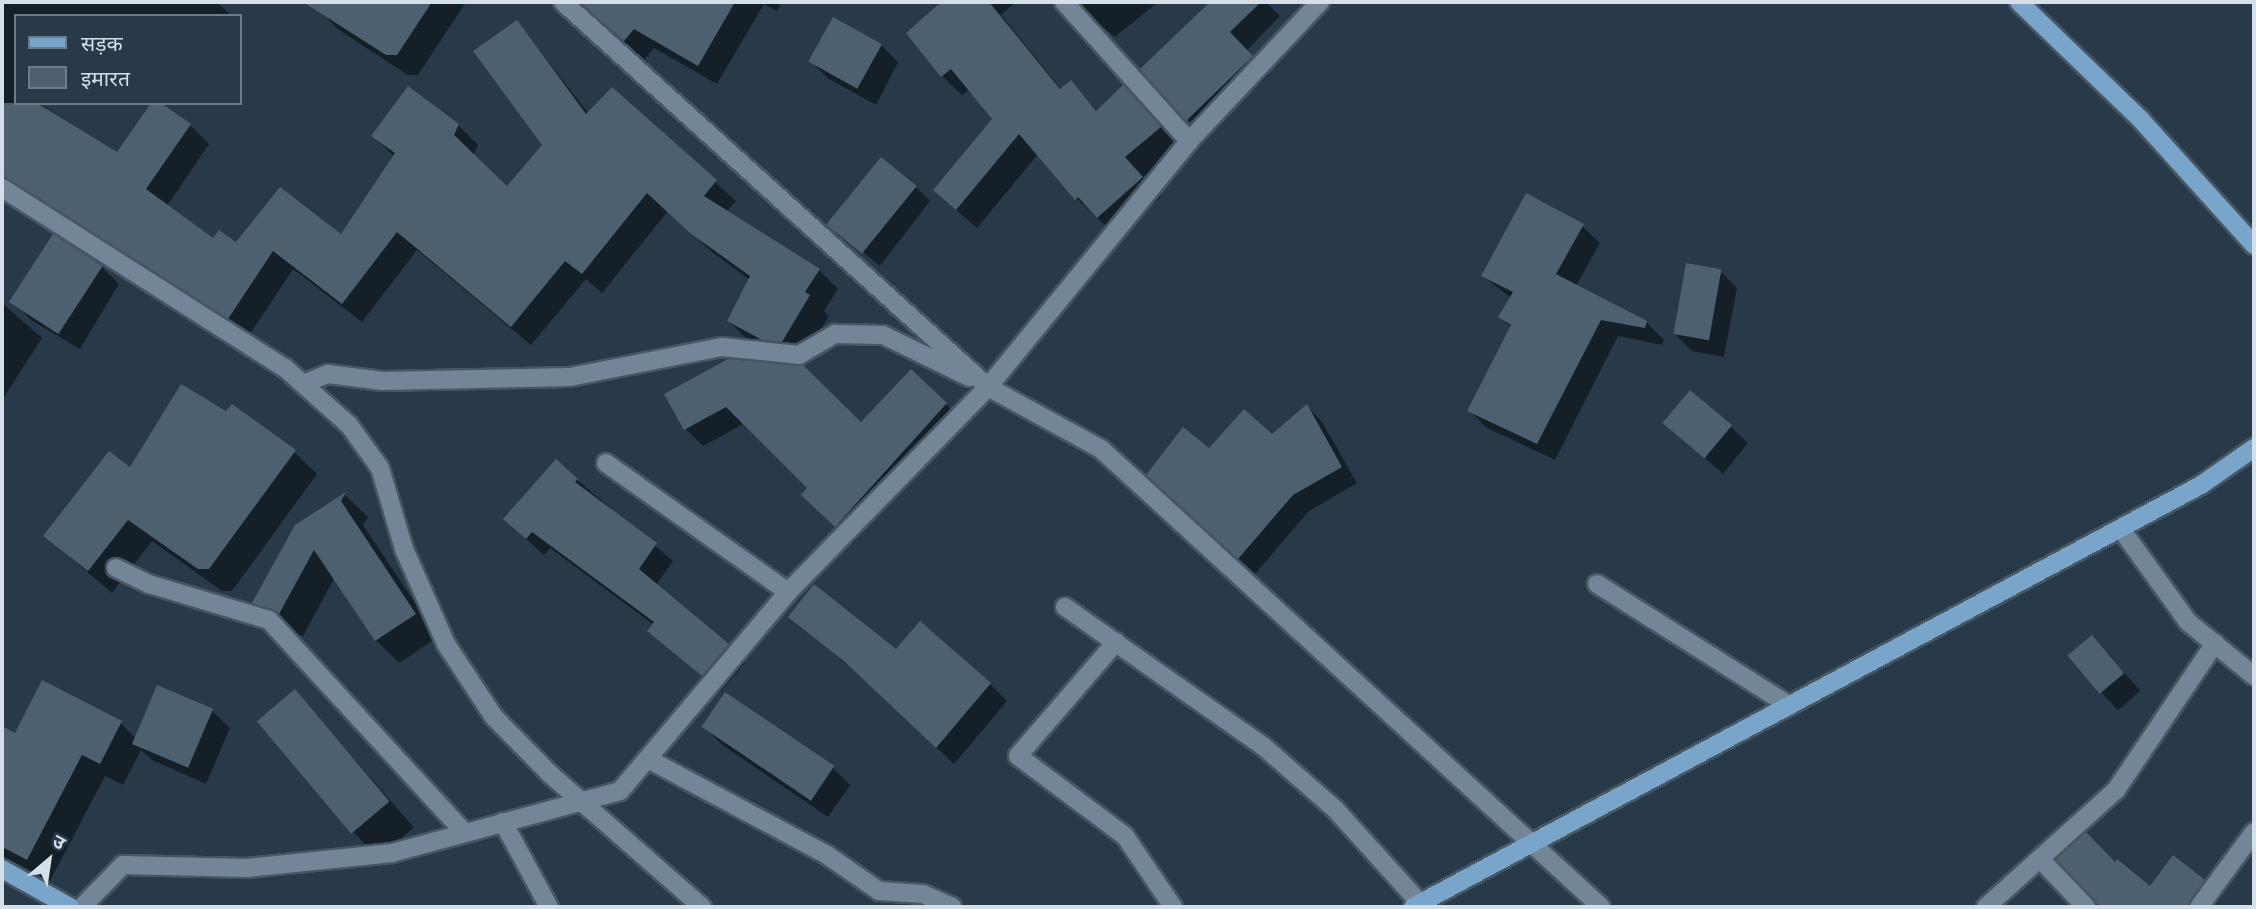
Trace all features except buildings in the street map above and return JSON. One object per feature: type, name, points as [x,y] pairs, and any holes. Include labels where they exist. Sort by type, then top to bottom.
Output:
[{"type":"main road","points":[[2020,2],[2140,120],[2254,245]]},
{"type":"main road","points":[[1417,905],[2121,529],[2201,485],[2254,448]]},
{"type":"main road","points":[[2,869],[70,907]]},
{"type":"street","points":[[563,2],[988,387]]},
{"type":"street","points":[[1064,2],[1189,141]]},
{"type":"street","points":[[82,907],[123,864],[260,867],[392,853],[621,791],[788,592],[988,387],[1189,141],[1320,2]]},
{"type":"street","points":[[2,188],[303,384],[349,425],[380,468],[404,549],[446,644],[487,707],[580,800],[702,907]]},
{"type":"street","points":[[303,384],[328,374],[383,381],[570,377],[722,347],[799,355],[835,334],[883,335],[988,387],[1101,449],[1530,845],[1601,907]]},
{"type":"street","points":[[606,463],[788,592]]},
{"type":"street","points":[[2121,529],[2189,622],[2254,676]]},
{"type":"street","points":[[116,568],[149,584],[269,620],[465,833]]},
{"type":"street","points":[[1597,584],[1790,706]]},
{"type":"street","points":[[1065,607],[1263,746],[1335,809],[1417,905]]},
{"type":"street","points":[[1116,642],[1018,756],[1125,836],[1173,907]]},
{"type":"street","points":[[1986,907],[2116,790],[2215,643]]},
{"type":"street","points":[[648,759],[827,855],[879,891],[923,894],[952,907]]},
{"type":"street","points":[[503,822],[549,907]]},
{"type":"street","points":[[2199,907],[2254,832]]},
{"type":"street","points":[[2041,860],[2086,907]]}]
